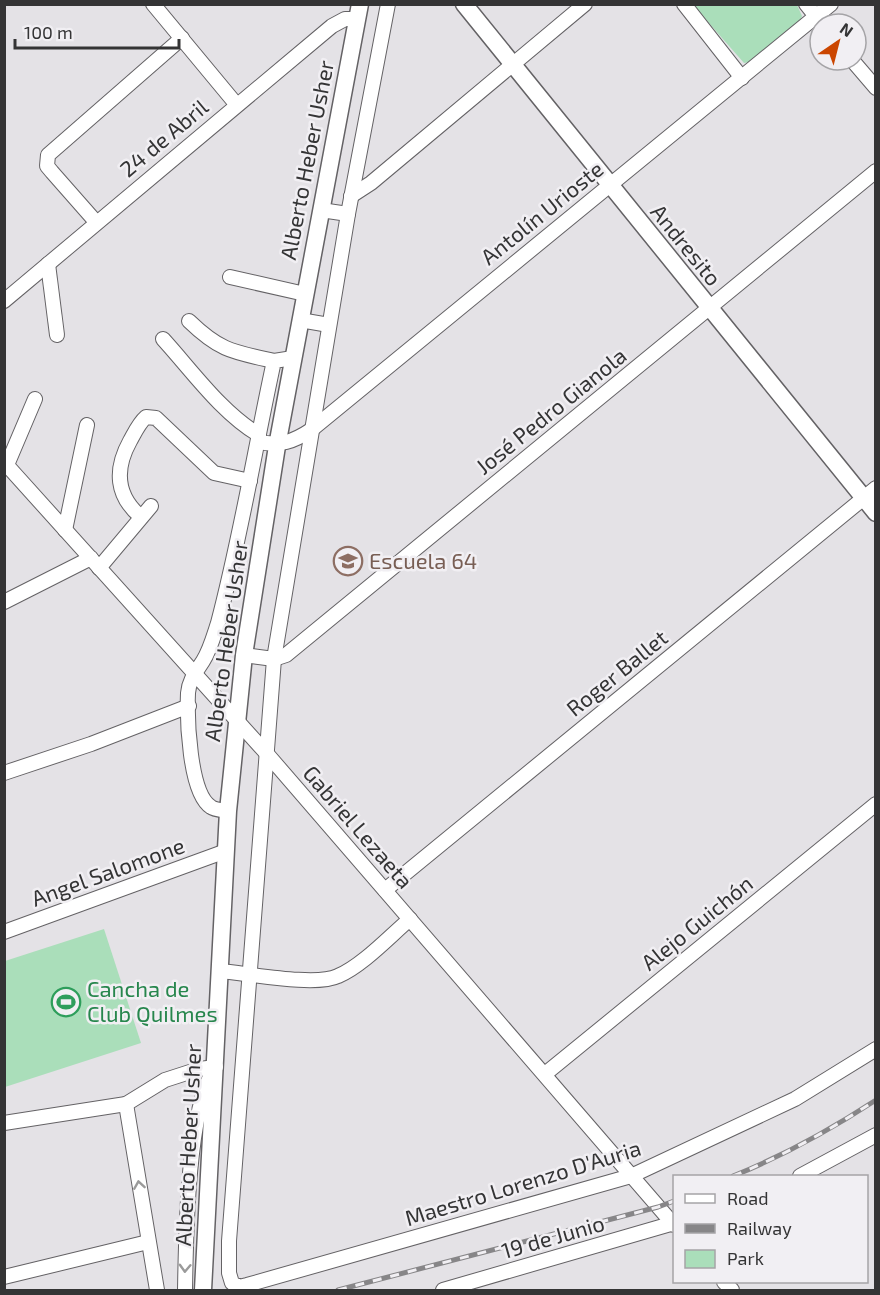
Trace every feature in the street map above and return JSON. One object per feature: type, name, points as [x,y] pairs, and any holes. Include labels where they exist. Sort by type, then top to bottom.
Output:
[{"type":"street","points":[[153,4],[236,104]]},
{"type":"street","name":"Alberto Heber Usher","points":[[232,1283],[229,1273],[230,1241],[274,659],[351,196],[388,4]]},
{"type":"street","name":"Andresito","points":[[464,4],[708,308],[869,493],[876,513]]},
{"type":"street","points":[[351,196],[371,183],[585,4]]},
{"type":"street","points":[[684,4],[742,78]]},
{"type":"street","name":"Alberto Heber Usher","points":[[203,1290],[228,812],[244,655],[277,446],[358,12]]},
{"type":"street","name":"24 de Abril","points":[[4,301],[236,104],[332,26],[358,12]]},
{"type":"street","name":"Antolín Urioste","points":[[277,446],[297,440],[311,430],[609,185],[808,28]]},
{"type":"street","points":[[96,222],[47,166],[48,155],[182,39]]},
{"type":"street","points":[[862,72],[876,88]]},
{"type":"street","name":"José Pedro Gianola","points":[[274,659],[286,655],[876,171]]},
{"type":"street","points":[[321,210],[348,214]]},
{"type":"street","points":[[48,264],[57,335]]},
{"type":"street","points":[[230,277],[305,294]]},
{"type":"street","points":[[300,320],[329,325]]},
{"type":"street","points":[[189,321],[211,342],[229,351],[274,361],[293,358]]},
{"type":"street","points":[[164,339],[208,390],[243,425],[259,438],[277,446]]},
{"type":"street","points":[[228,812],[211,807],[204,800],[197,781],[191,755],[188,694],[193,675],[203,660],[217,625],[250,481],[274,361]]},
{"type":"street","points":[[6,463],[35,399]]},
{"type":"street","points":[[141,518],[125,500],[118,476],[126,447],[140,422],[146,417],[156,418],[214,473],[250,481]]},
{"type":"street","points":[[65,530],[87,425]]},
{"type":"street","name":"Gabriel Lezaeta","points":[[6,463],[236,723],[268,755],[673,1223]]},
{"type":"street","name":"Roger Ballet","points":[[385,890],[869,493]]},
{"type":"street","points":[[4,602],[95,563],[151,506]]},
{"type":"street","points":[[244,655],[274,659]]},
{"type":"street","points":[[4,772],[91,744],[189,706]]},
{"type":"street","name":"Alejo Guichón","points":[[545,1074],[876,804]]},
{"type":"street","name":"Angel Salomone","points":[[4,932],[226,851]]},
{"type":"street","points":[[219,971],[313,980],[331,979],[344,974],[410,919]]},
{"type":"street","name":"Maestro Lorenzo D'Auria","points":[[232,1283],[239,1287],[247,1285],[631,1176],[795,1099],[876,1049]]},
{"type":"street","points":[[4,1123],[126,1104],[165,1080],[199,1069],[216,1067]]},
{"type":"street","points":[[185,1290],[188,1203],[201,1097],[216,1067]]},
{"type":"street","points":[[126,1104],[157,1290]]},
{"type":"street","points":[[802,1175],[876,1135]]},
{"type":"street","name":"19 de Junio","points":[[443,1290],[467,1287],[673,1224]]},
{"type":"street","points":[[4,1276],[148,1242]]},
{"type":"green space","points":[[693,5],[797,5],[802,16],[800,21],[749,62],[744,63]]},
{"type":"green space","name":"Cancha de Club Quilmes","points":[[104,929],[141,1043],[5,1087],[5,961]]},
{"type":"railway","points":[[735,1175],[806,1142],[876,1100]]},
{"type":"railway","points":[[338,1290],[673,1201]]},
{"type":"place","name":"Escuela 64","points":[[348,561]]},
{"type":"place","name":"Cancha de Club Quilmes","points":[[66,1002]]}]
